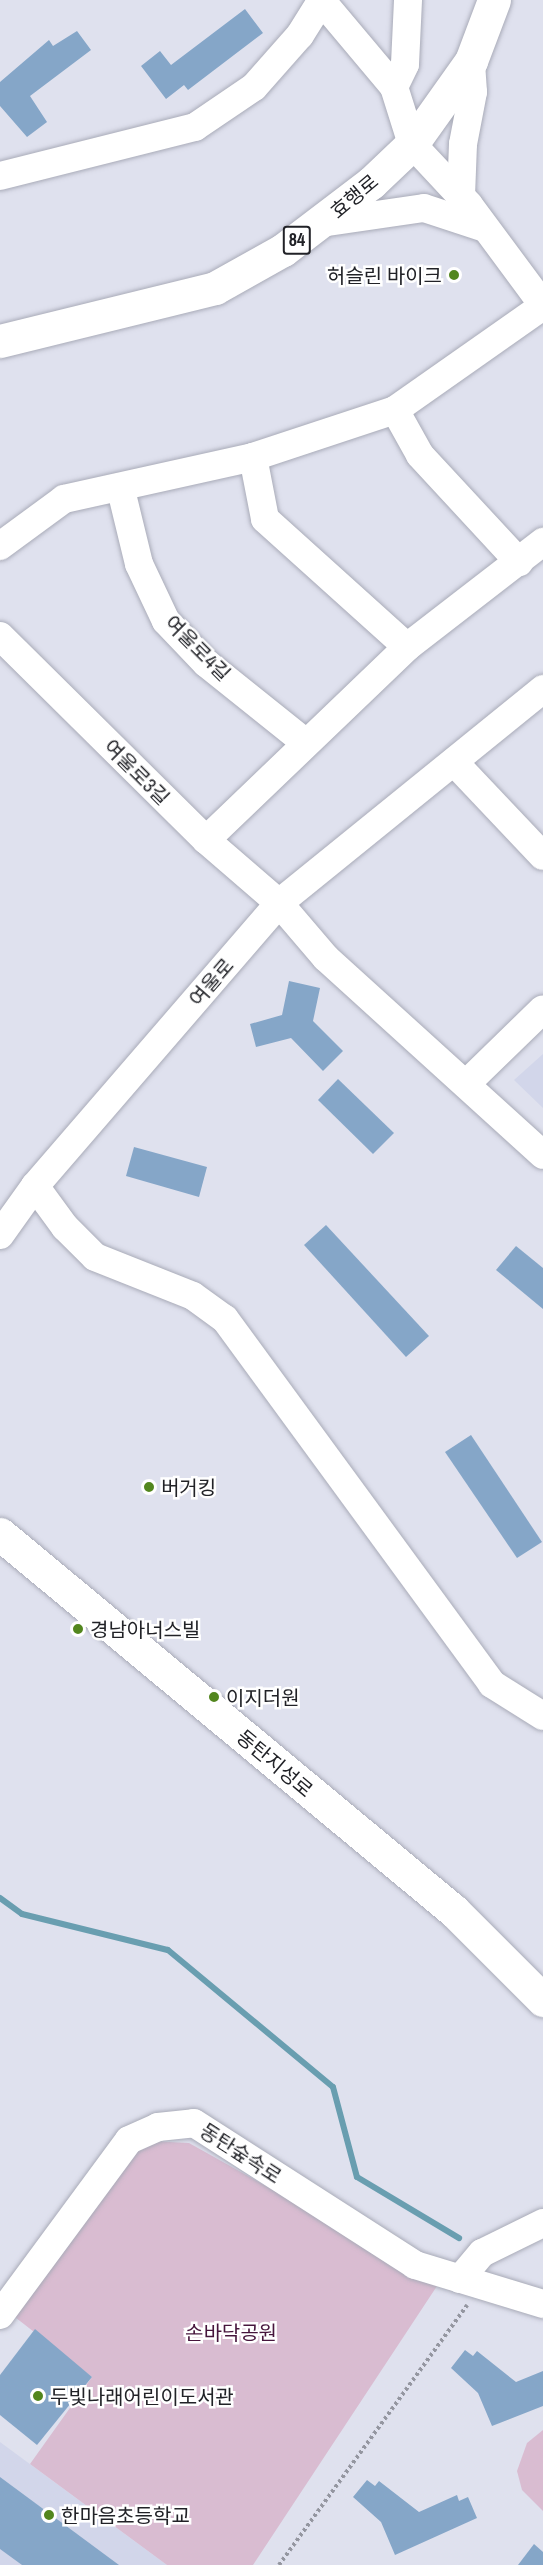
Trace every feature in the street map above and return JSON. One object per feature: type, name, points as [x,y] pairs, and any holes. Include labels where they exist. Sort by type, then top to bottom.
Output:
[{"type":"main road","name":"효행로","points":[[0,341],[215,288],[321,224],[412,144],[471,61],[494,0]]},
{"type":"main road","name":"동탄지성로","points":[[0,1534],[454,1911],[543,2000]]},
{"type":"street","points":[[394,87],[405,64],[408,0]]},
{"type":"street","points":[[0,176],[195,127],[254,87],[300,35],[320,2],[394,87],[412,144],[461,196],[488,229],[543,305],[395,410],[253,457],[121,490],[64,499],[0,546]]},
{"type":"street","points":[[461,196],[463,144],[473,92],[471,61]]},
{"type":"street","points":[[321,224],[424,208],[488,229]]},
{"type":"street","points":[[395,410],[420,455],[519,562]]},
{"type":"street","points":[[253,457],[265,519],[407,647]]},
{"type":"street","name":"여울로4길","points":[[121,490],[139,564],[166,621],[206,663],[306,742]]},
{"type":"street","points":[[206,840],[407,647],[543,542]]},
{"type":"street","name":"여울로3길","points":[[0,636],[206,840],[279,903],[326,958],[543,1155]]},
{"type":"street","name":"여울로","points":[[0,1235],[35,1186],[279,903],[543,689]]},
{"type":"street","points":[[454,762],[543,856]]},
{"type":"street","points":[[466,1084],[543,1009]]},
{"type":"street","points":[[35,1186],[65,1227],[95,1257],[193,1296],[225,1319],[492,1684],[543,1716]]},
{"type":"street","name":"동탄숲속로","points":[[0,2315],[129,2140],[158,2127],[194,2123],[415,2265],[543,2304]]},
{"type":"street","points":[[470,2282],[482,2253],[543,2223]]},
{"type":"path","points":[[279,2565],[470,2282]]},
{"type":"shaded area","points":[[543,1054],[543,1108],[514,1080]]},
{"type":"shaded area","name":"한마음초등학교","points":[[0,2442],[167,2565],[0,2565]]},
{"type":"green space","name":"손바닥공원","points":[[129,2140],[189,2143],[439,2283],[253,2565],[167,2565],[30,2464],[92,2377],[11,2314]]},
{"type":"green space","points":[[543,2430],[543,2511],[522,2490],[517,2471],[527,2443]]},
{"type":"building","points":[[245,9],[263,33],[188,90],[184,85],[166,99],[141,66],[160,51],[171,65]]},
{"type":"building","points":[[77,31],[91,50],[30,96],[47,122],[27,137],[0,106],[0,82],[49,40],[53,46]]},
{"type":"building","points":[[289,981],[320,988],[313,1021],[343,1051],[323,1071],[291,1038],[256,1047],[250,1024],[282,1015]]},
{"type":"building","points":[[338,1079],[394,1133],[373,1154],[318,1100]]},
{"type":"building","points":[[134,1147],[207,1167],[199,1197],[126,1176]]},
{"type":"building","points":[[326,1225],[429,1336],[406,1357],[304,1245]]},
{"type":"building","points":[[516,1246],[543,1268],[543,1309],[496,1270]]},
{"type":"building","points":[[471,1435],[542,1542],[517,1558],[445,1452]]},
{"type":"building","name":"두빛나래어린이도서관","points":[[35,2329],[92,2377],[37,2445],[0,2415],[0,2375]]},
{"type":"building","points":[[465,2350],[473,2356],[477,2351],[516,2382],[543,2371],[543,2406],[492,2426],[478,2393],[451,2368]]},
{"type":"building","points":[[0,2477],[119,2565],[22,2565],[0,2549]]},
{"type":"building","points":[[367,2480],[375,2486],[379,2481],[419,2512],[457,2495],[459,2501],[468,2497],[477,2518],[395,2555],[381,2522],[353,2497]]},
{"type":"building","points":[[534,2544],[543,2552],[543,2565],[518,2565]]},
{"type":"waterway","points":[[0,1898],[22,1914],[168,1950],[333,2087],[357,2177],[459,2238]]},
{"type":"place","name":"허슬린 바이크","points":[[454,275]]},
{"type":"place","name":"버거킹","points":[[149,1487]]},
{"type":"place","name":"경남아너스빌","points":[[78,1629]]},
{"type":"place","name":"이지더원","points":[[214,1697]]},
{"type":"place","name":"두빛나래어린이도서관","points":[[38,2396]]},
{"type":"place","name":"한마음초등학교","points":[[49,2515]]}]
